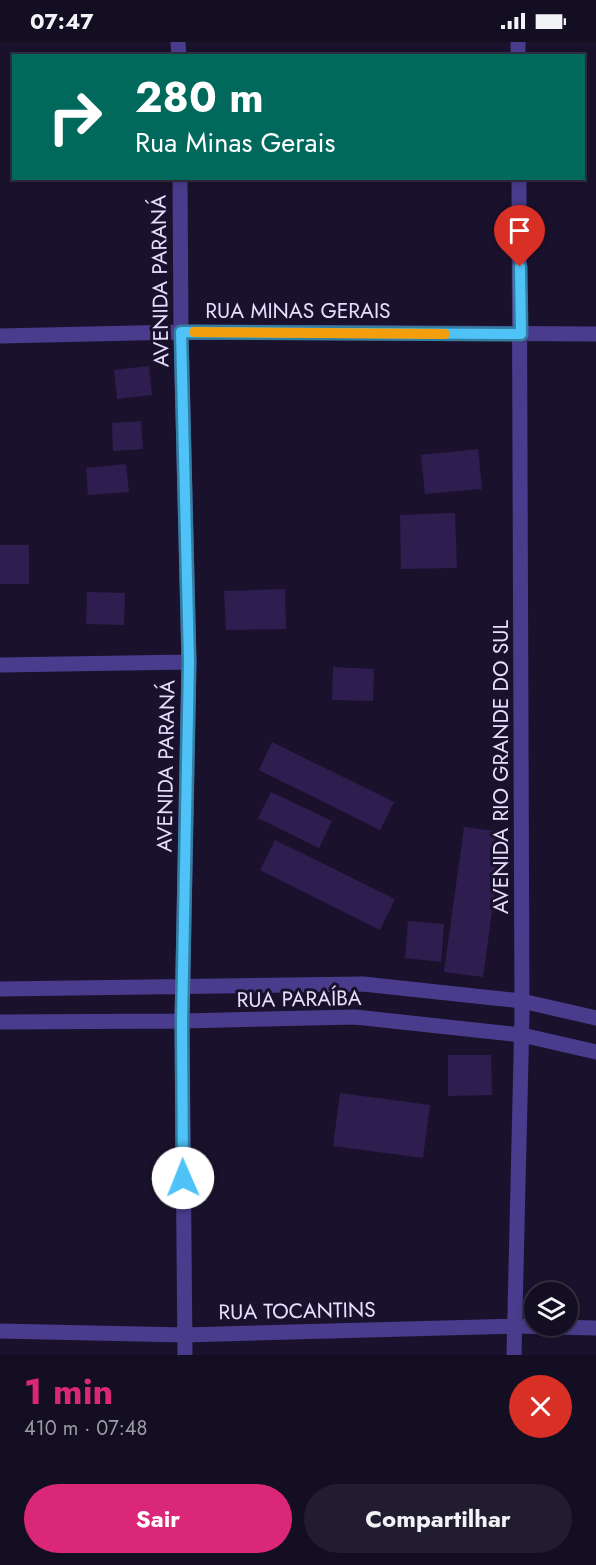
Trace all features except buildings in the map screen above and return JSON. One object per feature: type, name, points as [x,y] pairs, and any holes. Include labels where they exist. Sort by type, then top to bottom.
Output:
[{"type":"street","name":"AVENIDA PARANÁ","points":[[180,180],[181,332],[189,662],[182,1022],[185,1355]]},
{"type":"street","name":"AVENIDA RIO GRANDE DO SUL","points":[[514,1355],[522,1035],[519,180]]},
{"type":"street","name":"RUA MINAS GERAIS","points":[[0,336],[181,332],[596,334]]},
{"type":"street","points":[[0,665],[189,662]]},
{"type":"street","name":"RUA PARAÍBA","points":[[0,989],[363,984],[522,1001],[596,1018]]},
{"type":"street","name":"RUA PARAÍBA","points":[[0,1022],[182,1022],[355,1017],[522,1035],[596,1052]]},
{"type":"street","name":"RUA TOCANTINS","points":[[0,1331],[185,1335],[514,1326],[596,1328]]},
{"type":"slow traffic","points":[[194,332],[445,334]]},
{"type":"route","points":[[183,1178],[182,1022],[189,662],[181,332],[521,334],[520,267]]}]
